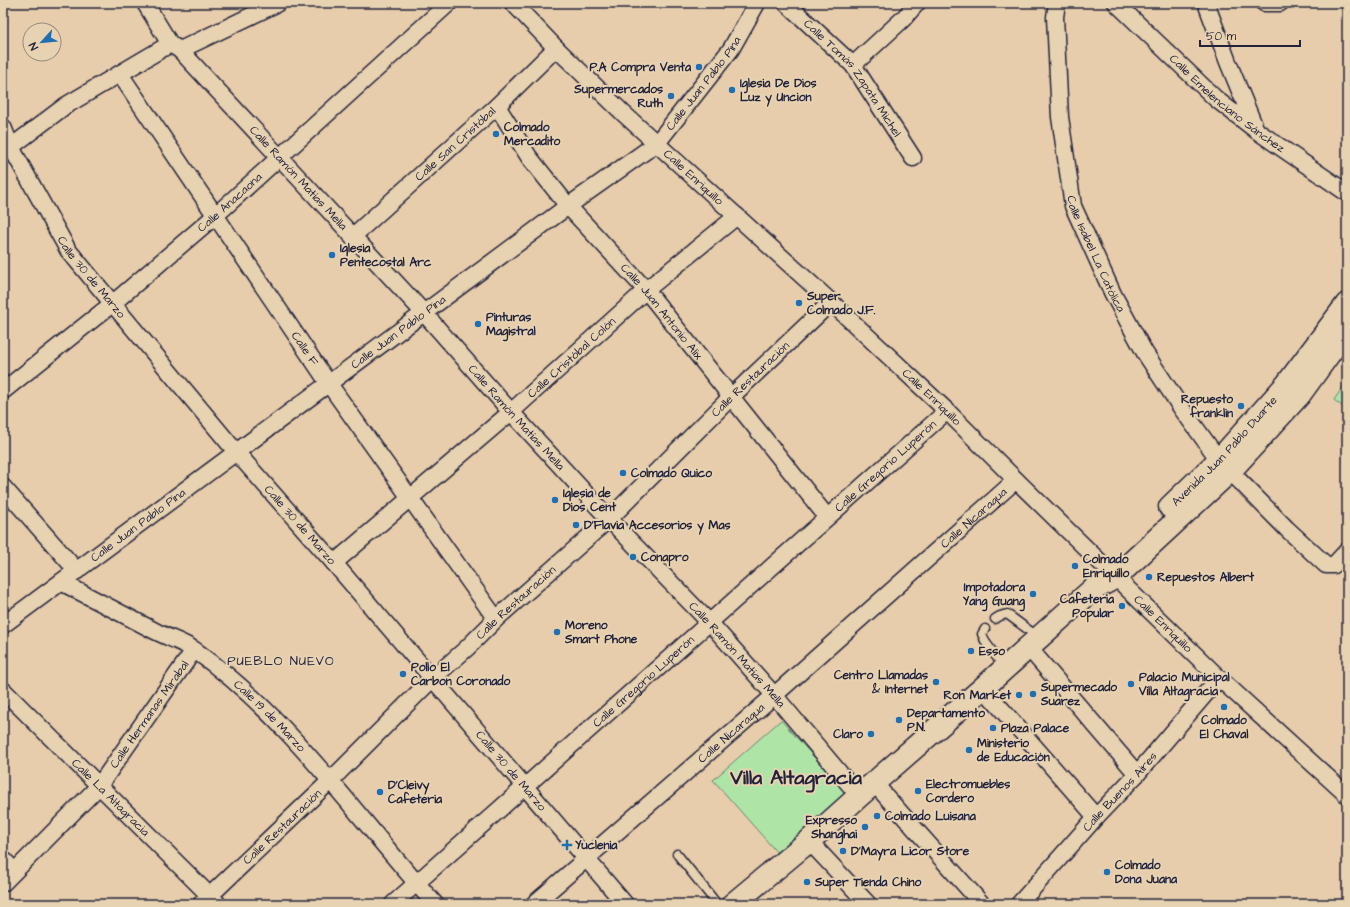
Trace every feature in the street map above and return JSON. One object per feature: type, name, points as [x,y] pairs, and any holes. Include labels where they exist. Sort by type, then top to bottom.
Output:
[{"type":"main road","name":"Avenida Juan Pablo Duarte","points":[[1224,465],[1347,304]]},
{"type":"main road","name":"Avenida Juan Pablo Duarte","points":[[733,904],[809,841],[1112,572],[1300,394],[1347,329]]},
{"type":"street","name":"Calle Ramón Matías Mella","points":[[145,3],[175,47],[424,313],[511,412],[609,519],[710,623],[774,695],[866,790],[982,904]]},
{"type":"street","points":[[11,147],[66,106],[120,74],[175,47],[278,3]]},
{"type":"street","name":"Calle Anacaona","points":[[3,391],[112,304],[216,215],[449,3]]},
{"type":"street","name":"Calle Enriquillo","points":[[513,3],[556,48],[624,113],[831,302],[947,411],[1219,678],[1347,795]]},
{"type":"street","name":"Calle Juan Pablo Pina","points":[[3,625],[237,453],[568,206],[657,143],[731,49],[757,3]]},
{"type":"street","name":"Calle Tomás Zapata Michel","points":[[786,3],[853,65],[912,158]]},
{"type":"street","points":[[853,65],[903,19],[916,3]]},
{"type":"street","name":"Calle Isabel La Católica","points":[[1057,3],[1055,17],[1060,117],[1073,206],[1113,294],[1145,353],[1182,409],[1224,465],[1287,529],[1326,565],[1334,565],[1346,556]]},
{"type":"street","name":"Calle Emelenciano Sánchez","points":[[1116,3],[1216,99],[1257,131],[1347,193]]},
{"type":"street","points":[[1206,3],[1228,62],[1257,131]]},
{"type":"street","points":[[1264,3],[1280,3]]},
{"type":"street","name":"Calle San Cristóbal","points":[[352,237],[497,106],[556,48]]},
{"type":"street","name":"Calle F","points":[[120,74],[329,384],[496,619]]},
{"type":"street","name":"Calle Juan Antonio Alix","points":[[497,106],[529,157],[568,206],[646,290],[826,517]]},
{"type":"street","name":"Calle 30 de Marzo","points":[[3,127],[11,147],[68,250],[237,453],[334,563],[625,904]]},
{"type":"street","name":"Calle Cristóbal Colón","points":[[334,563],[511,412],[646,290],[737,216]]},
{"type":"street","name":"Calle Restauración","points":[[210,901],[432,679],[467,648],[496,619],[609,519],[731,397],[831,302]]},
{"type":"street","name":"Calle Gregorio Luperón","points":[[393,904],[710,623],[826,517],[947,411]]},
{"type":"street","name":"Calle Nicaragua","points":[[534,904],[774,695],[1016,480]]},
{"type":"street","points":[[3,487],[77,570]]},
{"type":"street","name":"Calle 19 de Marzo","points":[[61,582],[194,650],[234,680],[262,705],[330,781],[416,884],[435,904]]},
{"type":"street","points":[[1033,642],[1137,774]]},
{"type":"street","name":"Calle Hermanas Mirabal","points":[[3,883],[14,870],[99,786],[194,650]]},
{"type":"street","name":"Calle Buenos Aires","points":[[1019,904],[1096,817],[1137,774],[1219,678]]},
{"type":"street","points":[[983,688],[1096,817]]},
{"type":"street","name":"Calle La Altagracia","points":[[3,690],[99,786],[210,901]]},
{"type":"street","points":[[809,841],[868,904]]},
{"type":"street","points":[[3,859],[14,870]]},
{"type":"lane","points":[[995,620],[1000,616],[1007,614],[1033,642]]},
{"type":"lane","points":[[985,629],[982,634],[984,639],[1004,668]]},
{"type":"lane","points":[[676,854],[717,904]]},
{"type":"green space","points":[[1347,381],[1347,410],[1334,400]]},
{"type":"green space","points":[[781,720],[848,795],[780,856],[713,780]]},
{"type":"place","name":"P.A Compra Venta","points":[[699,67]]},
{"type":"place","name":"Iglesia De Dios Luz y Uncion","points":[[732,90]]},
{"type":"place","name":"Supermercados Ruth","points":[[671,96]]},
{"type":"place","name":"Colmado Mercadito","points":[[496,134]]},
{"type":"place","name":"Iglesia Pentecostal Arc","points":[[332,255]]},
{"type":"place","name":"Super Colmado J.F.","points":[[799,303]]},
{"type":"place","name":"Pinturas Magistral","points":[[478,324]]},
{"type":"place","name":"Repuesto franklin","points":[[1241,406]]},
{"type":"place","name":"Colmado Quico","points":[[623,473]]},
{"type":"place","name":"Iglesia de Dios Cent","points":[[555,500]]},
{"type":"place","name":"D'Flavia Accesorios y Mas","points":[[576,525]]},
{"type":"place","name":"Conapro","points":[[633,557]]},
{"type":"place","name":"Colmado Enriquillo","points":[[1075,566]]},
{"type":"place","name":"Repuestos Albert","points":[[1149,577]]},
{"type":"place","name":"Impotadora Yang Guang","points":[[1033,594]]},
{"type":"place","name":"Cafeteria Popular","points":[[1122,606]]},
{"type":"place","name":"Moreno Smart Phone","points":[[557,632]]},
{"type":"place","name":"Esso","points":[[971,651]]},
{"type":"place","name":"Pollo El Carbon Coronado","points":[[403,674]]},
{"type":"place","name":"Centro Llamadas & Internet","points":[[936,682]]},
{"type":"place","name":"Palacio Municipal Villa Altagracia","points":[[1131,684]]},
{"type":"place","name":"Supermecado Suarez","points":[[1033,694]]},
{"type":"place","name":"Ron Market","points":[[1019,695]]},
{"type":"place","name":"Colmado El Chaval","points":[[1224,707]]},
{"type":"place","name":"Departamento P.N.","points":[[899,720]]},
{"type":"place","name":"Plaza Palace","points":[[993,728]]},
{"type":"place","name":"Claro","points":[[871,734]]},
{"type":"place","name":"Ministerio de Educación","points":[[969,750]]},
{"type":"place","name":"Electromuebles Cordero","points":[[918,791]]},
{"type":"place","name":"D'Cleivy Cafeteria","points":[[380,792]]},
{"type":"place","name":"Colmado Luisana","points":[[877,816]]},
{"type":"place","name":"Expresso Shanghai","points":[[865,827]]},
{"type":"place","name":"Yuclenia","points":[[567,845]]},
{"type":"place","name":"D'Mayra Licor Store","points":[[843,851]]},
{"type":"place","name":"Colmado Dona Juana","points":[[1107,872]]},
{"type":"place","name":"Super Tienda Chino","points":[[807,882]]},
{"type":"district","name":"PUEBLO NUEVO","points":[[281,661]]},
{"type":"district","name":"Villa Altagracia","points":[[796,778]]}]
